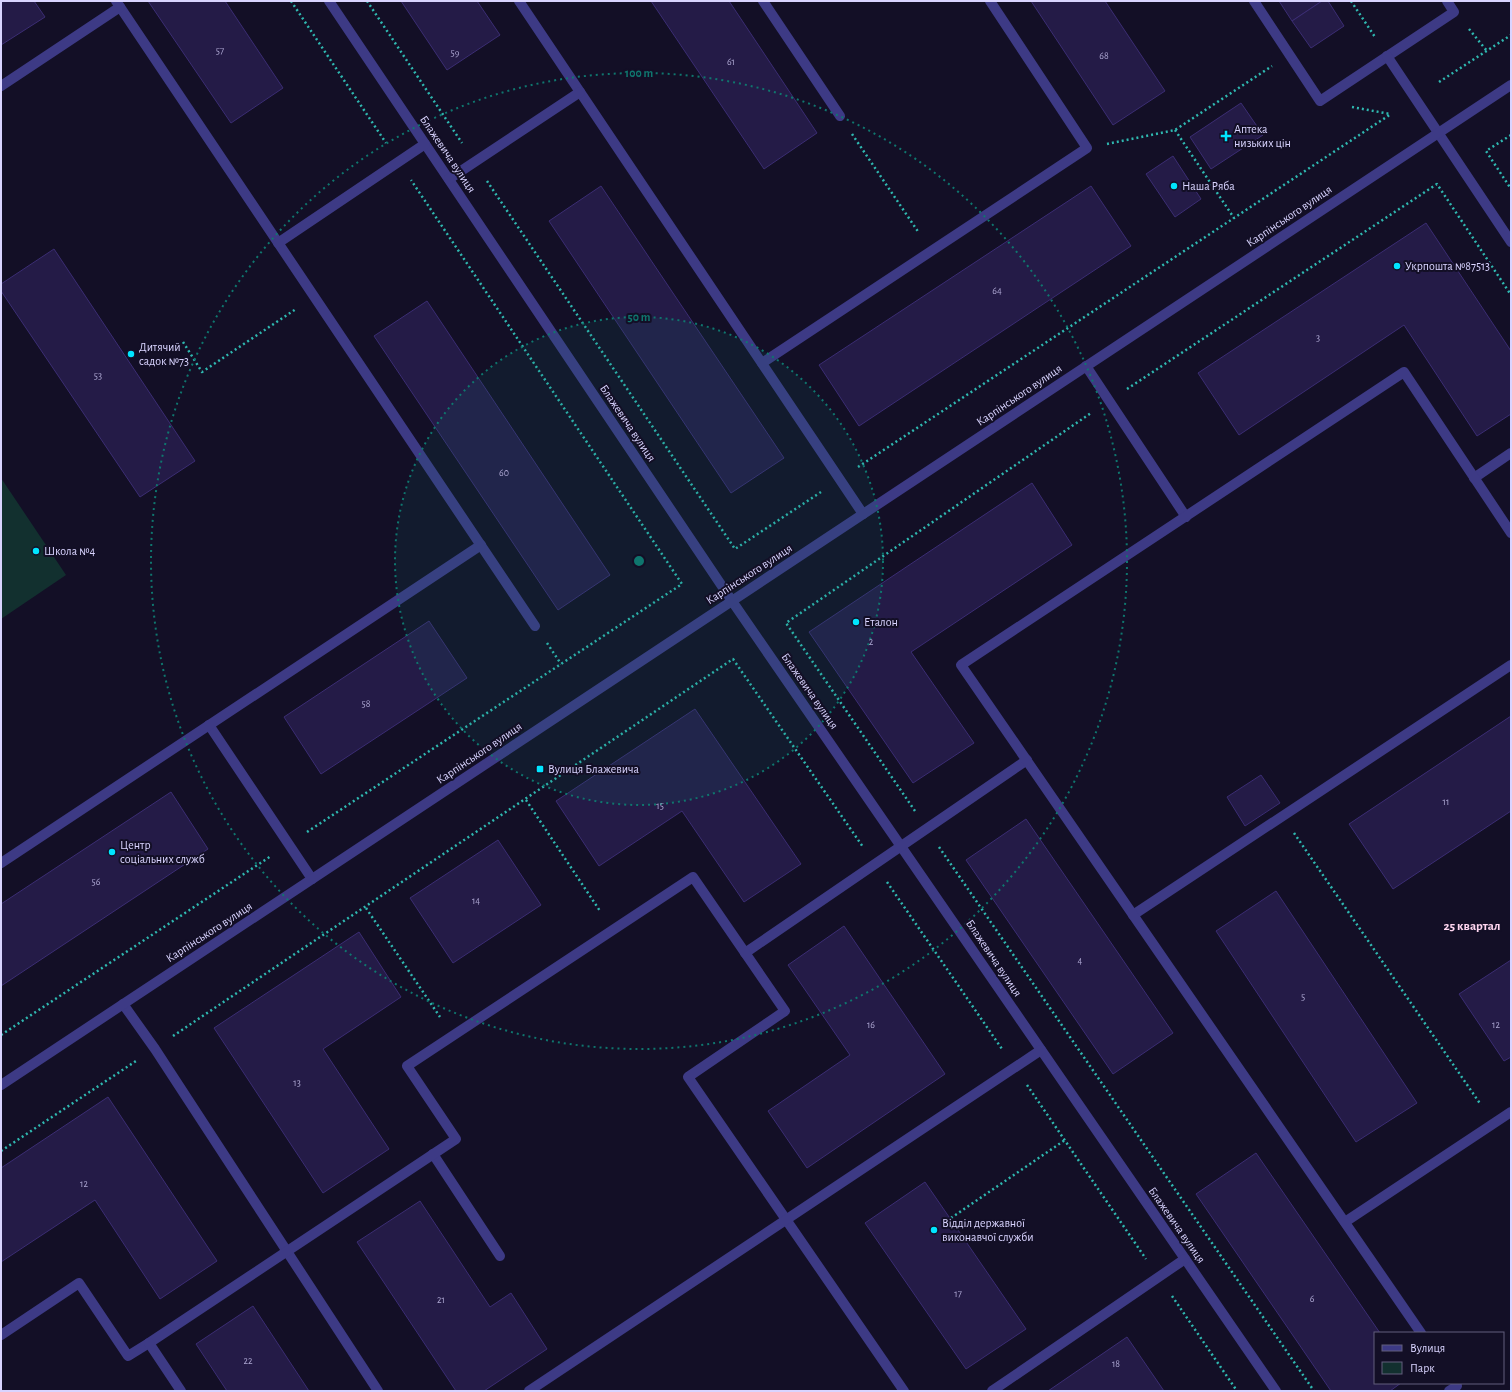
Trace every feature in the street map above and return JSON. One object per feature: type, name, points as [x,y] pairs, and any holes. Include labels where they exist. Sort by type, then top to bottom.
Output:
[{"type":"street","name":"Блажевича вулиця","points":[[329,1],[732,601],[1276,1391]]},
{"type":"street","points":[[519,1],[863,514]]},
{"type":"street","points":[[763,1],[840,116]]},
{"type":"street","points":[[762,363],[1087,148],[990,1]]},
{"type":"street","points":[[1254,1],[1320,101],[1454,12],[1447,1]]},
{"type":"street","points":[[1,86],[118,4],[535,626]]},
{"type":"street","points":[[1387,56],[1511,242]]},
{"type":"street","name":"Карпінського вулиця","points":[[1,1085],[1511,85]]},
{"type":"street","points":[[449,179],[580,92]]},
{"type":"street","points":[[278,243],[425,144]]},
{"type":"street","points":[[1086,366],[1186,517]]},
{"type":"street","points":[[1420,1332],[961,665],[1404,372],[1511,534]]},
{"type":"street","points":[[1474,478],[1511,453]]},
{"type":"street","points":[[1,863],[481,545]]},
{"type":"street","points":[[1133,915],[1511,665]]},
{"type":"street","points":[[209,725],[312,879]]},
{"type":"street","points":[[745,953],[1027,760]]},
{"type":"street","points":[[1,1335],[79,1283],[128,1356],[286,1252],[456,1139],[408,1066],[693,877],[785,1011],[688,1077],[904,1391]]},
{"type":"street","points":[[123,1004],[155,1048],[286,1252],[378,1391]]},
{"type":"street","points":[[529,1391],[1041,1050]]},
{"type":"street","points":[[1345,1222],[1511,1112]]},
{"type":"street","points":[[433,1154],[500,1256]]},
{"type":"street","points":[[992,1391],[1185,1259]]},
{"type":"street","points":[[148,1343],[181,1391]]},
{"type":"path","points":[[1,1035],[682,584],[291,1]]},
{"type":"path","points":[[367,1],[735,549],[1391,114],[1320,101]]},
{"type":"path","points":[[1350,1],[1387,56]]},
{"type":"path","points":[[1454,12],[1487,51]]},
{"type":"path","points":[[1439,82],[1511,35]]},
{"type":"path","points":[[1087,148],[1175,130],[1289,54]]},
{"type":"path","points":[[840,116],[931,251]]},
{"type":"path","points":[[1175,130],[1234,218]]},
{"type":"path","points":[[1511,135],[1486,151],[1511,188]]},
{"type":"path","points":[[1437,184],[1511,295]]},
{"type":"path","points":[[182,342],[202,372],[314,297]]},
{"type":"path","points":[[786,623],[1314,1391]]},
{"type":"path","points":[[1,1151],[366,908],[733,659],[1237,1391]]},
{"type":"path","points":[[526,800],[613,930]]},
{"type":"path","points":[[1282,816],[1493,1123]]},
{"type":"path","points":[[366,908],[452,1036]]},
{"type":"path","points":[[951,1218],[1065,1140]]},
{"type":"green space","points":[[1,478],[66,575],[1,619]]},
{"type":"building","points":[[1,1],[34,1],[45,17],[1,45]]},
{"type":"building","points":[[148,1],[225,1],[283,88],[231,123]]},
{"type":"building","points":[[401,1],[477,1],[500,35],[447,70]]},
{"type":"building","points":[[651,1],[729,1],[817,133],[764,169]]},
{"type":"building","points":[[1031,1],[1105,1],[1165,91],[1113,125]]},
{"type":"building","points":[[1279,1],[1322,1],[1292,21]]},
{"type":"building","points":[[1322,1],[1328,1],[1344,26],[1311,48],[1292,21]]},
{"type":"building","points":[[1241,103],[1263,135],[1211,169],[1190,137]]},
{"type":"building","points":[[1173,156],[1201,199],[1175,217],[1146,174]]},
{"type":"building","points":[[601,186],[784,458],[731,493],[549,221]]},
{"type":"building","points":[[1091,186],[1131,246],[859,426],[819,365]]},
{"type":"building","points":[[1426,223],[1511,351],[1511,414],[1477,436],[1404,325],[1239,435],[1198,373]]},
{"type":"building","points":[[54,249],[195,461],[140,497],[1,291],[1,284]]},
{"type":"building","points":[[427,301],[610,575],[558,610],[374,336]]},
{"type":"building","points":[[1032,483],[1072,545],[911,652],[974,743],[913,783],[809,632]]},
{"type":"building","points":[[429,621],[467,678],[321,774],[284,717]]},
{"type":"building","points":[[695,709],[801,864],[744,902],[682,811],[599,866],[556,801]]},
{"type":"building","points":[[1511,716],[1511,811],[1393,889],[1349,824]]},
{"type":"building","points":[[1261,775],[1280,803],[1245,826],[1227,797]]},
{"type":"building","points":[[171,792],[208,849],[1,986],[1,904]]},
{"type":"building","points":[[1026,819],[1173,1033],[1113,1074],[966,860]]},
{"type":"building","points":[[498,840],[541,905],[453,963],[410,898]]},
{"type":"building","points":[[1276,891],[1417,1103],[1356,1142],[1216,931]]},
{"type":"building","points":[[844,926],[945,1074],[807,1168],[768,1111],[850,1055],[788,965]]},
{"type":"building","points":[[359,932],[401,997],[323,1049],[389,1149],[323,1193],[214,1028]]},
{"type":"building","points":[[1511,960],[1511,1057],[1504,1061],[1459,994]]},
{"type":"building","points":[[108,1097],[217,1261],[160,1299],[95,1200],[1,1262],[1,1168]]},
{"type":"building","points":[[1256,1153],[1379,1332],[1374,1332],[1374,1384],[1400,1384],[1390,1391],[1331,1391],[1196,1194]]},
{"type":"building","points":[[925,1182],[1026,1329],[966,1369],[865,1223]]},
{"type":"building","points":[[420,1201],[490,1307],[511,1293],[547,1349],[484,1391],[456,1391],[357,1242]]},
{"type":"building","points":[[253,1306],[309,1391],[227,1391],[196,1344]]},
{"type":"building","points":[[1127,1337],[1164,1391],[1048,1391]]},
{"type":"place","name":"Аптека низьких цін","points":[[1226,136]]},
{"type":"place","name":"Наша Ряба","points":[[1174,186]]},
{"type":"place","name":"Укрпошта №87513","points":[[1397,266]]},
{"type":"place","name":"Дитячий садок №73","points":[[131,354]]},
{"type":"place","name":"Школа №4","points":[[36,551]]},
{"type":"place","name":"Еталон","points":[[856,622]]},
{"type":"place","name":"Вулиця Блажевича","points":[[540,769]]},
{"type":"place","name":"Центр соціальних служб","points":[[112,852]]},
{"type":"place","name":"Відділ державної виконавчої служби","points":[[934,1230]]},
{"type":"district","name":"25 квартал","points":[[1472,926]]}]
